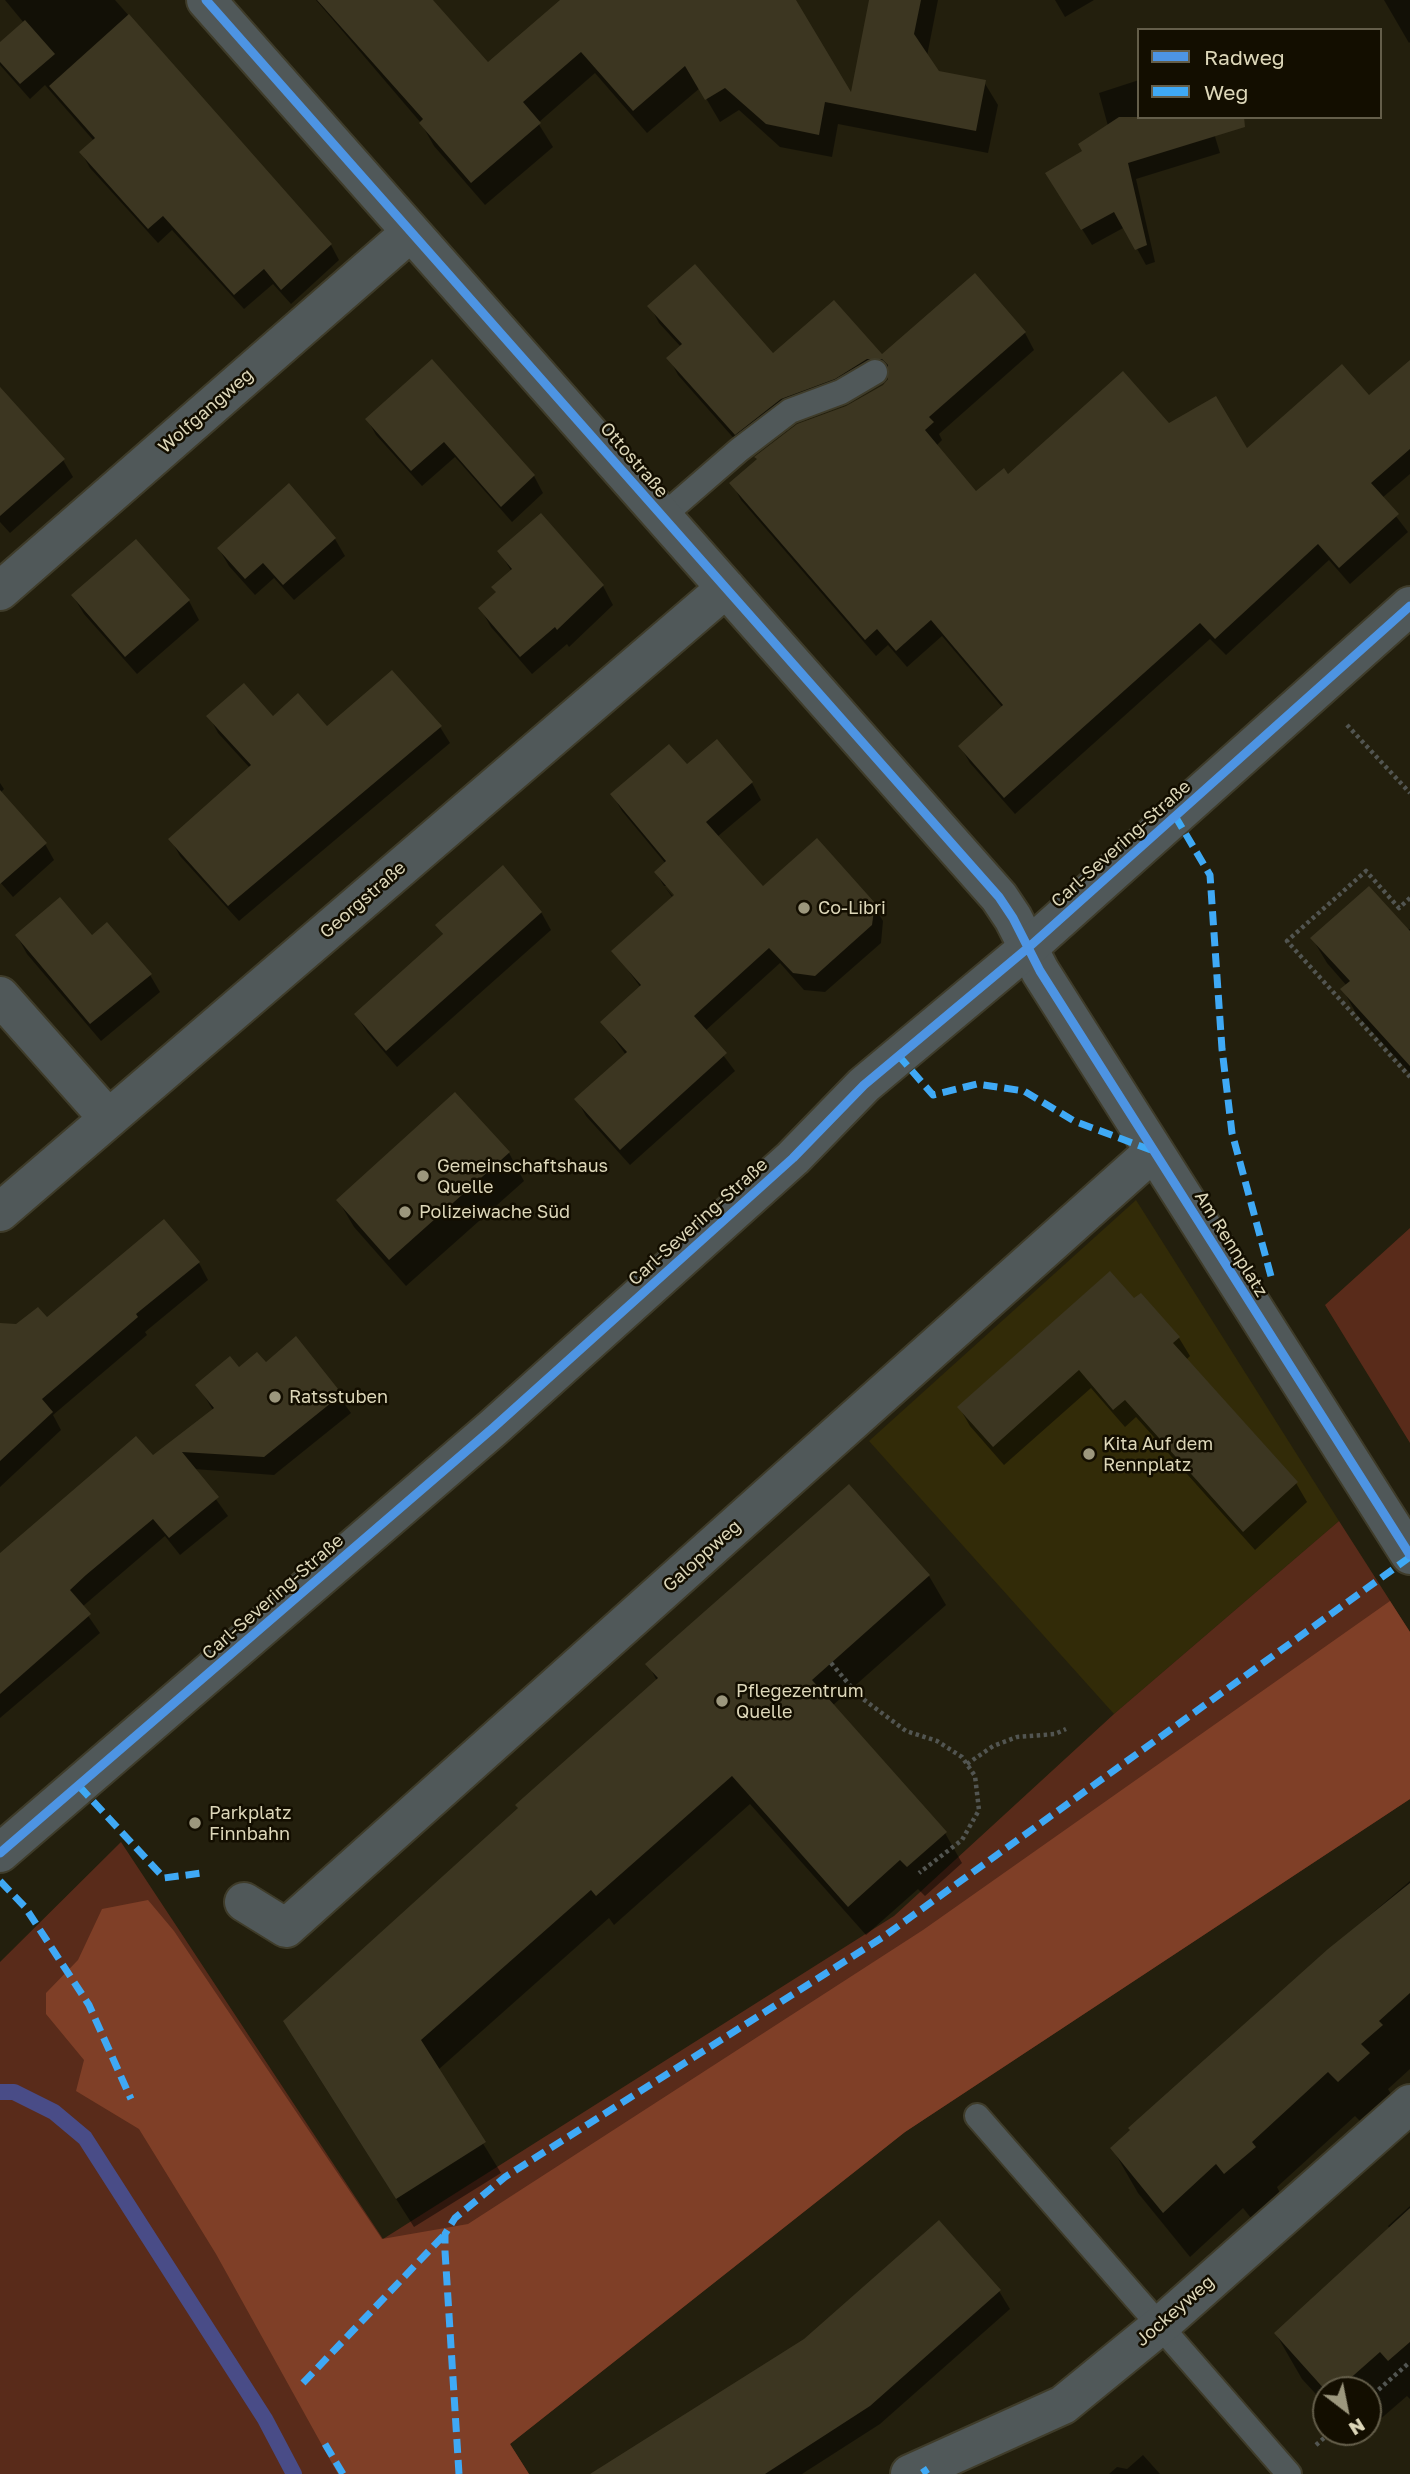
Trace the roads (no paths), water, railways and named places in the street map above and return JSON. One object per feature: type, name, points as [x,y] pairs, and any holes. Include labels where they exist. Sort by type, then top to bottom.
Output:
[{"type":"street","name":"Ottostraße","points":[[206,0],[999,897],[1029,947]]},
{"type":"street","name":"Wolfgangweg","points":[[0,591],[411,232]]},
{"type":"street","name":"Georgstraße","points":[[0,1212],[726,588]]},
{"type":"street","name":"Carl-Severing-Straße","points":[[0,1853],[493,1428],[793,1158],[889,1063],[1029,947],[1410,606]]},
{"type":"street","name":"Am Rennplatz","points":[[1029,947],[1040,971],[1410,1555]]},
{"type":"street","points":[[0,996],[108,1118]]},
{"type":"street","name":"Galoppweg","points":[[244,1902],[286,1928],[1154,1151]]},
{"type":"street","name":"Jockeyweg","points":[[910,2474],[1063,2405],[1162,2324],[1410,2104]]},
{"type":"lane","points":[[663,516],[739,450],[790,411],[841,392],[875,372]]},
{"type":"lane","points":[[976,2116],[1162,2324],[1289,2474]]},
{"type":"waterway","points":[[0,2092],[14,2092],[54,2112],[85,2138],[265,2419],[294,2474]]},
{"type":"place","name":"Co-Libri","points":[[804,908]]},
{"type":"place","name":"Gemeinschaftshaus Quelle","points":[[423,1176]]},
{"type":"place","name":"Polizeiwache Süd","points":[[405,1212]]},
{"type":"place","name":"Ratsstuben","points":[[275,1397]]},
{"type":"place","name":"Kita Auf dem Rennplatz","points":[[1089,1454]]},
{"type":"place","name":"Pflegezentrum Quelle","points":[[722,1701]]},
{"type":"place","name":"Parkplatz Finnbahn","points":[[195,1823]]}]
